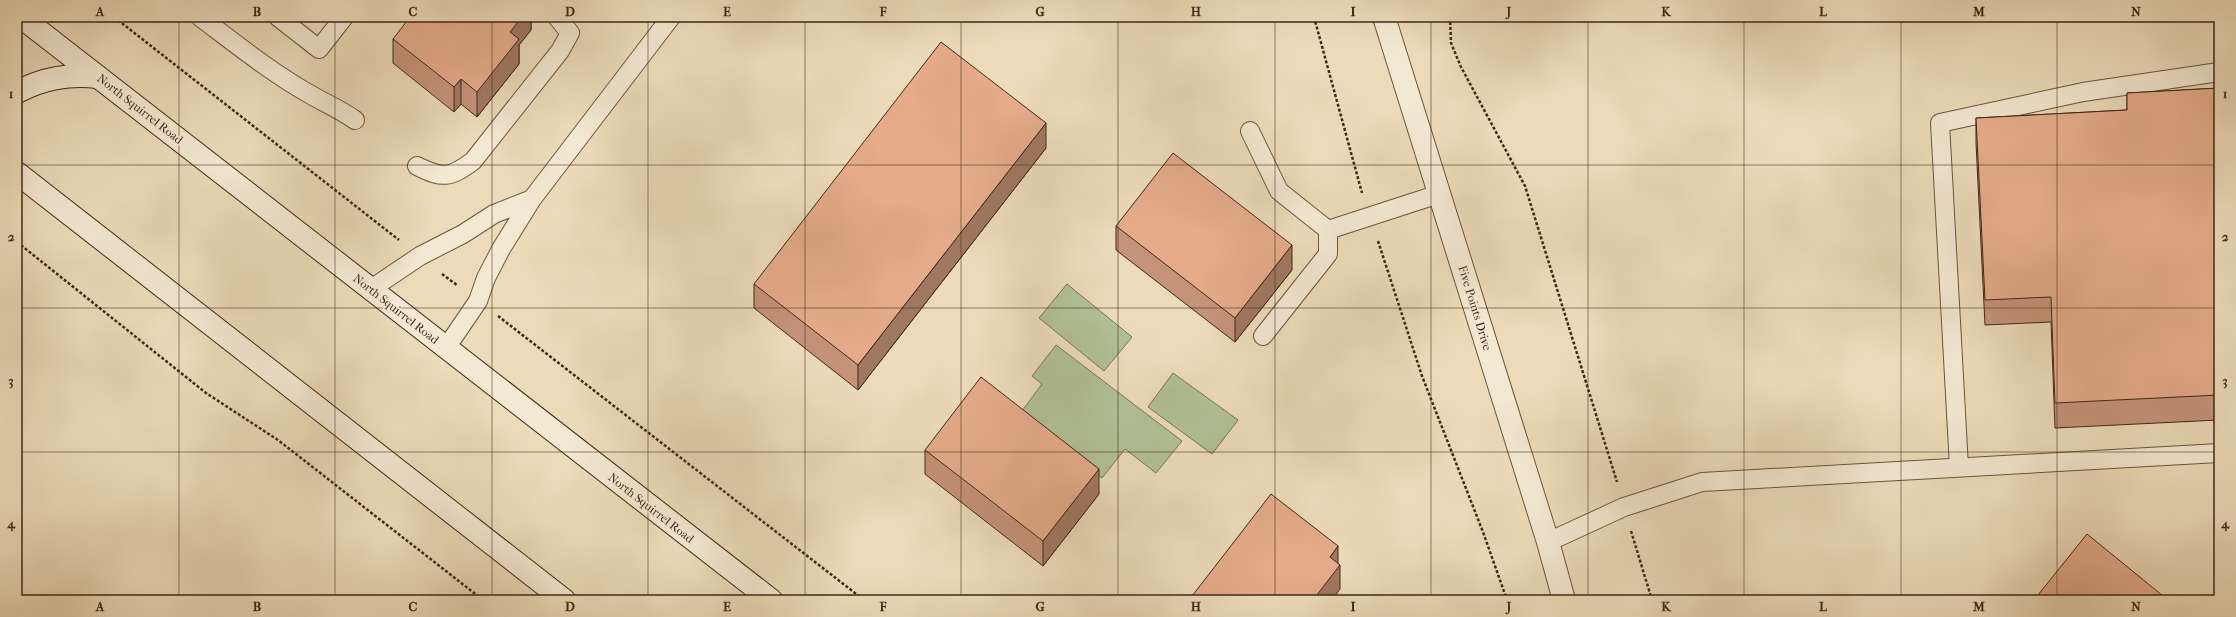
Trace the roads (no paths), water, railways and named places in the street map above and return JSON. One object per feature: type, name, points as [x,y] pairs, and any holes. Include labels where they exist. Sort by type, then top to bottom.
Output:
[{"type":"main road","name":"North Squirrel Road","points":[[21,17],[771,600]]},
{"type":"main road","name":"Five Points Drive","points":[[1384,17],[1548,542],[1564,600]]},
{"type":"main road","points":[[17,92],[35,83],[56,77],[76,74],[98,77]]},
{"type":"main road","points":[[17,173],[564,600]]},
{"type":"lane","points":[[200,17],[256,58],[312,96],[339,108],[355,120]]},
{"type":"lane","points":[[278,17],[319,49],[344,17]]},
{"type":"lane","points":[[417,166],[436,175],[456,173],[473,161],[560,51],[570,33],[557,17]]},
{"type":"lane","points":[[446,348],[478,301],[486,278],[498,255],[532,199],[670,17]]},
{"type":"lane","points":[[1959,467],[1940,123],[2083,92],[2219,72]]},
{"type":"lane","points":[[1250,131],[1279,191],[1328,230]]},
{"type":"lane","points":[[1328,230],[1439,194]]},
{"type":"lane","points":[[371,289],[420,256],[463,234],[494,214],[532,199]]},
{"type":"lane","points":[[1263,336],[1328,254],[1328,230]]},
{"type":"lane","points":[[1548,542],[1624,507],[1702,482],[2219,454]]}]
